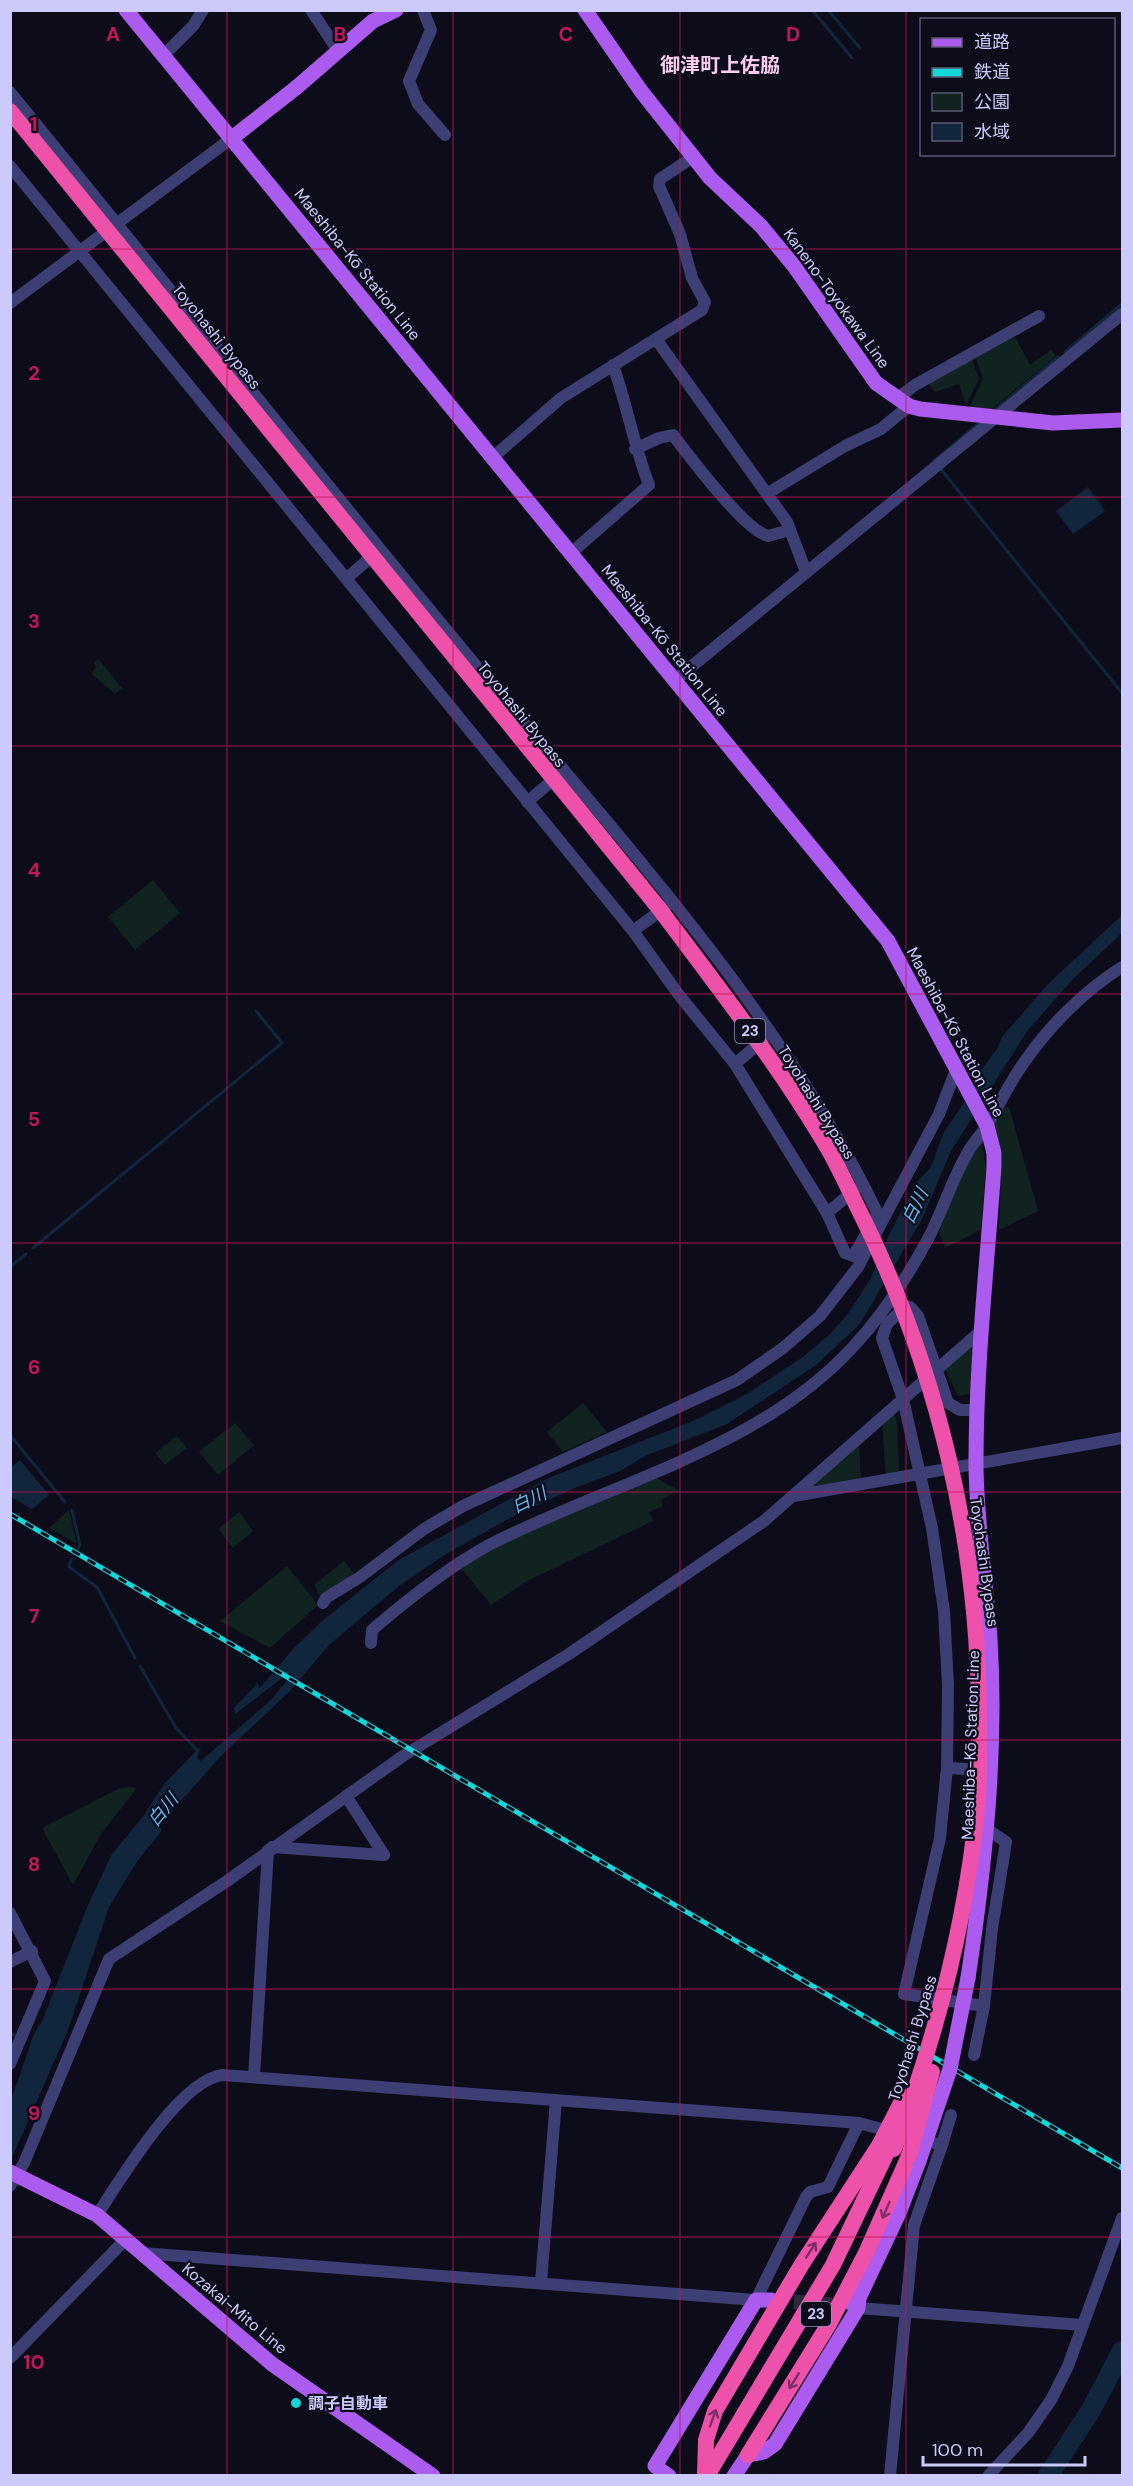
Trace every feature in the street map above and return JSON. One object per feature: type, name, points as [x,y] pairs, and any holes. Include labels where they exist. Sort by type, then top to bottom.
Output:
[{"type":"highway","name":"Toyohashi Bypass","points":[[10,111],[658,907],[740,1016],[825,1143],[876,1244],[934,1398],[956,1483],[973,1596],[979,1689],[978,1797],[965,1896],[947,1989],[898,2152],[716,2473]]},
{"type":"highway","name":"Toyohashi Bypass","points":[[10,122],[446,661],[652,911],[734,1018],[818,1145],[869,1245],[895,1308],[927,1401],[948,1484],[964,1587],[973,1685],[968,1799],[958,1892],[942,1982],[914,2076],[898,2152]]},
{"type":"highway","points":[[748,2455],[829,2324],[876,2232],[898,2152]]},
{"type":"highway","points":[[716,2473],[706,2440],[715,2411],[802,2264],[898,2152]]},
{"type":"main road","points":[[126,10],[232,138],[373,21],[396,10]]},
{"type":"main road","name":"Kaneno-Toyokawa Line","points":[[590,13],[641,91],[710,178],[761,226],[794,266],[876,383],[903,402],[993,418],[1053,423],[1122,420]]},
{"type":"main road","name":"Maeshiba-Kō Station Line","points":[[232,138],[888,941],[986,1124],[994,1153],[977,1410],[976,1465],[990,1638],[992,1712],[987,1829],[968,1978],[950,2069],[898,2152],[899,2213],[854,2304],[775,2444],[764,2452],[748,2455]]},
{"type":"main road","name":"Kozakai-Mito Line","points":[[13,2176],[97,2216],[272,2364],[433,2475]]},
{"type":"main road","points":[[669,2475],[652,2471],[764,2300]]},
{"type":"main road","points":[[716,2473],[748,2455]]},
{"type":"street","points":[[163,56],[193,26],[202,10]]},
{"type":"street","points":[[311,10],[339,51]]},
{"type":"street","points":[[423,10],[431,30],[409,81],[418,104],[445,135]]},
{"type":"street","points":[[10,92],[380,550],[672,902],[772,1032],[863,1184],[878,1214],[853,1256],[845,1253],[827,1213],[735,1064],[679,995],[633,931],[10,166]]},
{"type":"street","points":[[10,303],[232,138]]},
{"type":"street","points":[[492,458],[561,398],[702,310],[705,302],[692,278],[680,234],[659,186],[660,179],[693,157]]},
{"type":"street","points":[[675,680],[1122,314]]},
{"type":"street","points":[[768,493],[845,446],[881,429],[923,380],[1039,316]]},
{"type":"street","points":[[656,339],[728,443],[768,493],[790,530],[806,572]]},
{"type":"street","points":[[571,553],[649,485],[635,448],[623,394],[613,365]]},
{"type":"street","points":[[635,448],[673,435],[711,483],[757,531],[768,536],[790,530]]},
{"type":"street","points":[[347,578],[380,550]]},
{"type":"street","points":[[527,802],[563,771]]},
{"type":"street","points":[[633,931],[672,902]]},
{"type":"street","points":[[371,1643],[372,1630],[422,1589],[469,1556],[512,1534],[745,1429],[811,1387],[853,1348],[899,1288],[929,1236],[967,1153],[1023,1063],[1082,996],[1122,967]]},
{"type":"street","points":[[735,1064],[772,1032]]},
{"type":"street","points":[[323,1603],[326,1598],[360,1577],[388,1553],[463,1506],[737,1380],[783,1348],[820,1316],[858,1267],[939,1114],[958,1073]]},
{"type":"street","points":[[827,1213],[863,1184]]},
{"type":"street","points":[[977,1410],[960,1410],[948,1403],[918,1316],[906,1306],[887,1324],[882,1338],[903,1399],[932,1528],[944,1611],[948,1684],[947,1768],[938,1850],[904,1994],[984,2007]]},
{"type":"street","points":[[13,2176],[109,1959],[227,1881],[270,1848],[407,1754],[569,1654],[764,1521],[983,1329]]},
{"type":"street","points":[[794,1496],[1122,1438]]},
{"type":"street","points":[[947,1768],[989,1770]]},
{"type":"street","points":[[270,1848],[384,1855],[346,1796]]},
{"type":"street","points":[[974,2055],[984,2007],[992,1929],[1006,1842],[987,1829]]},
{"type":"street","points":[[254,2077],[270,1848]]},
{"type":"street","points":[[10,1912],[32,1951],[45,1981],[10,2064]]},
{"type":"street","points":[[10,1962],[32,1951]]},
{"type":"street","points":[[97,2216],[147,2138],[204,2080],[222,2075],[859,2124],[942,2145]]},
{"type":"street","points":[[542,2282],[556,2100]]},
{"type":"street","points":[[890,2475],[904,2310],[914,2225],[951,2115]]},
{"type":"street","points":[[142,2253],[764,2300],[806,2197],[810,2192],[828,2187],[859,2124]]},
{"type":"street","points":[[988,2475],[1041,2417],[1068,2366],[1122,2218]]},
{"type":"street","points":[[10,2358],[126,2239]]},
{"type":"street","points":[[854,2304],[1083,2325]]},
{"type":"green space","points":[[1013,333],[1030,365],[1051,350],[1056,356],[988,412],[968,410],[983,379],[975,355]]},
{"type":"green space","points":[[971,357],[979,379],[966,405],[959,384],[935,392],[927,382]]},
{"type":"green space","points":[[98,659],[122,688],[115,694],[92,674],[96,666],[94,663]]},
{"type":"green space","points":[[153,880],[180,913],[135,950],[108,917]]},
{"type":"green space","points":[[1006,1105],[1010,1110],[1038,1211],[999,1230],[1002,1152],[992,1122]]},
{"type":"green space","points":[[981,1139],[986,1168],[981,1230],[945,1248],[939,1232],[970,1153]]},
{"type":"green space","points":[[974,1340],[971,1394],[958,1396],[944,1367]]},
{"type":"green space","points":[[583,1403],[607,1432],[563,1452],[547,1432]]},
{"type":"green space","points":[[893,1411],[897,1421],[899,1474],[886,1477],[882,1421]]},
{"type":"green space","points":[[235,1423],[254,1445],[218,1475],[199,1452]]},
{"type":"green space","points":[[177,1436],[187,1448],[165,1465],[155,1453]]},
{"type":"green space","points":[[859,1442],[861,1481],[806,1491]]},
{"type":"green space","points":[[651,1475],[678,1490],[661,1500],[663,1506],[649,1512],[653,1521],[527,1581],[491,1605],[461,1568],[514,1538]]},
{"type":"green space","points":[[69,1510],[77,1544],[49,1528]]},
{"type":"green space","points":[[239,1512],[253,1531],[233,1548],[218,1529]]},
{"type":"green space","points":[[344,1561],[355,1575],[320,1596],[314,1585]]},
{"type":"green space","points":[[287,1566],[318,1605],[270,1648],[220,1621]]},
{"type":"green space","points":[[120,1788],[136,1789],[101,1834],[73,1885],[42,1828]]},
{"type":"water","points":[[1088,487],[1105,511],[1073,534],[1056,511]]},
{"type":"water","name":"白川","points":[[1122,915],[1122,933],[1073,979],[1028,1030],[951,1151],[922,1219],[859,1325],[816,1365],[727,1424],[645,1456],[620,1471],[577,1487],[510,1518],[446,1554],[399,1586],[329,1645],[289,1692],[221,1756],[156,1829],[162,1828],[138,1860],[109,1907],[68,2030],[11,2160],[11,2100],[34,2034],[43,2019],[88,1905],[112,1854],[142,1818],[165,1783],[201,1746],[197,1757],[200,1761],[272,1699],[292,1674],[289,1673],[235,1714],[234,1708],[258,1683],[259,1689],[294,1648],[321,1622],[397,1561],[546,1479],[693,1421],[747,1394],[803,1357],[831,1333],[847,1315],[870,1280],[890,1233],[917,1182],[931,1167],[944,1132],[979,1081],[981,1070],[997,1049],[1002,1037],[1048,984]]},
{"type":"water","points":[[20,1460],[49,1495],[32,1509],[11,1497],[11,1467]]},
{"type":"waterway","points":[[812,10],[852,58]]},
{"type":"waterway","points":[[828,10],[860,48]]},
{"type":"waterway","points":[[1065,352],[1122,304]]},
{"type":"waterway","points":[[992,412],[1058,357]]},
{"type":"waterway","points":[[934,461],[979,423]]},
{"type":"waterway","points":[[940,468],[1122,693]]},
{"type":"waterway","points":[[33,1248],[282,1043],[256,1011]]},
{"type":"waterway","points":[[10,1267],[26,1254]]},
{"type":"waterway","points":[[10,1435],[65,1502]]},
{"type":"waterway","points":[[72,1510],[80,1545],[77,1550]]},
{"type":"waterway","points":[[71,1560],[69,1567],[97,1587],[135,1658]]},
{"type":"waterway","points":[[140,1666],[176,1728],[197,1750]]},
{"type":"waterway","points":[[10,2034],[15,2035]]},
{"type":"waterway","points":[[1048,2476],[1091,2410],[1122,2351]]},
{"type":"tunnel","points":[[771,2300],[844,2306]]},
{"type":"railway","points":[[10,1514],[1122,2168]]},
{"type":"place","name":"調子自動車","points":[[296,2403]]},
{"type":"district","name":"御津町上佐脇","points":[[720,65]]}]
